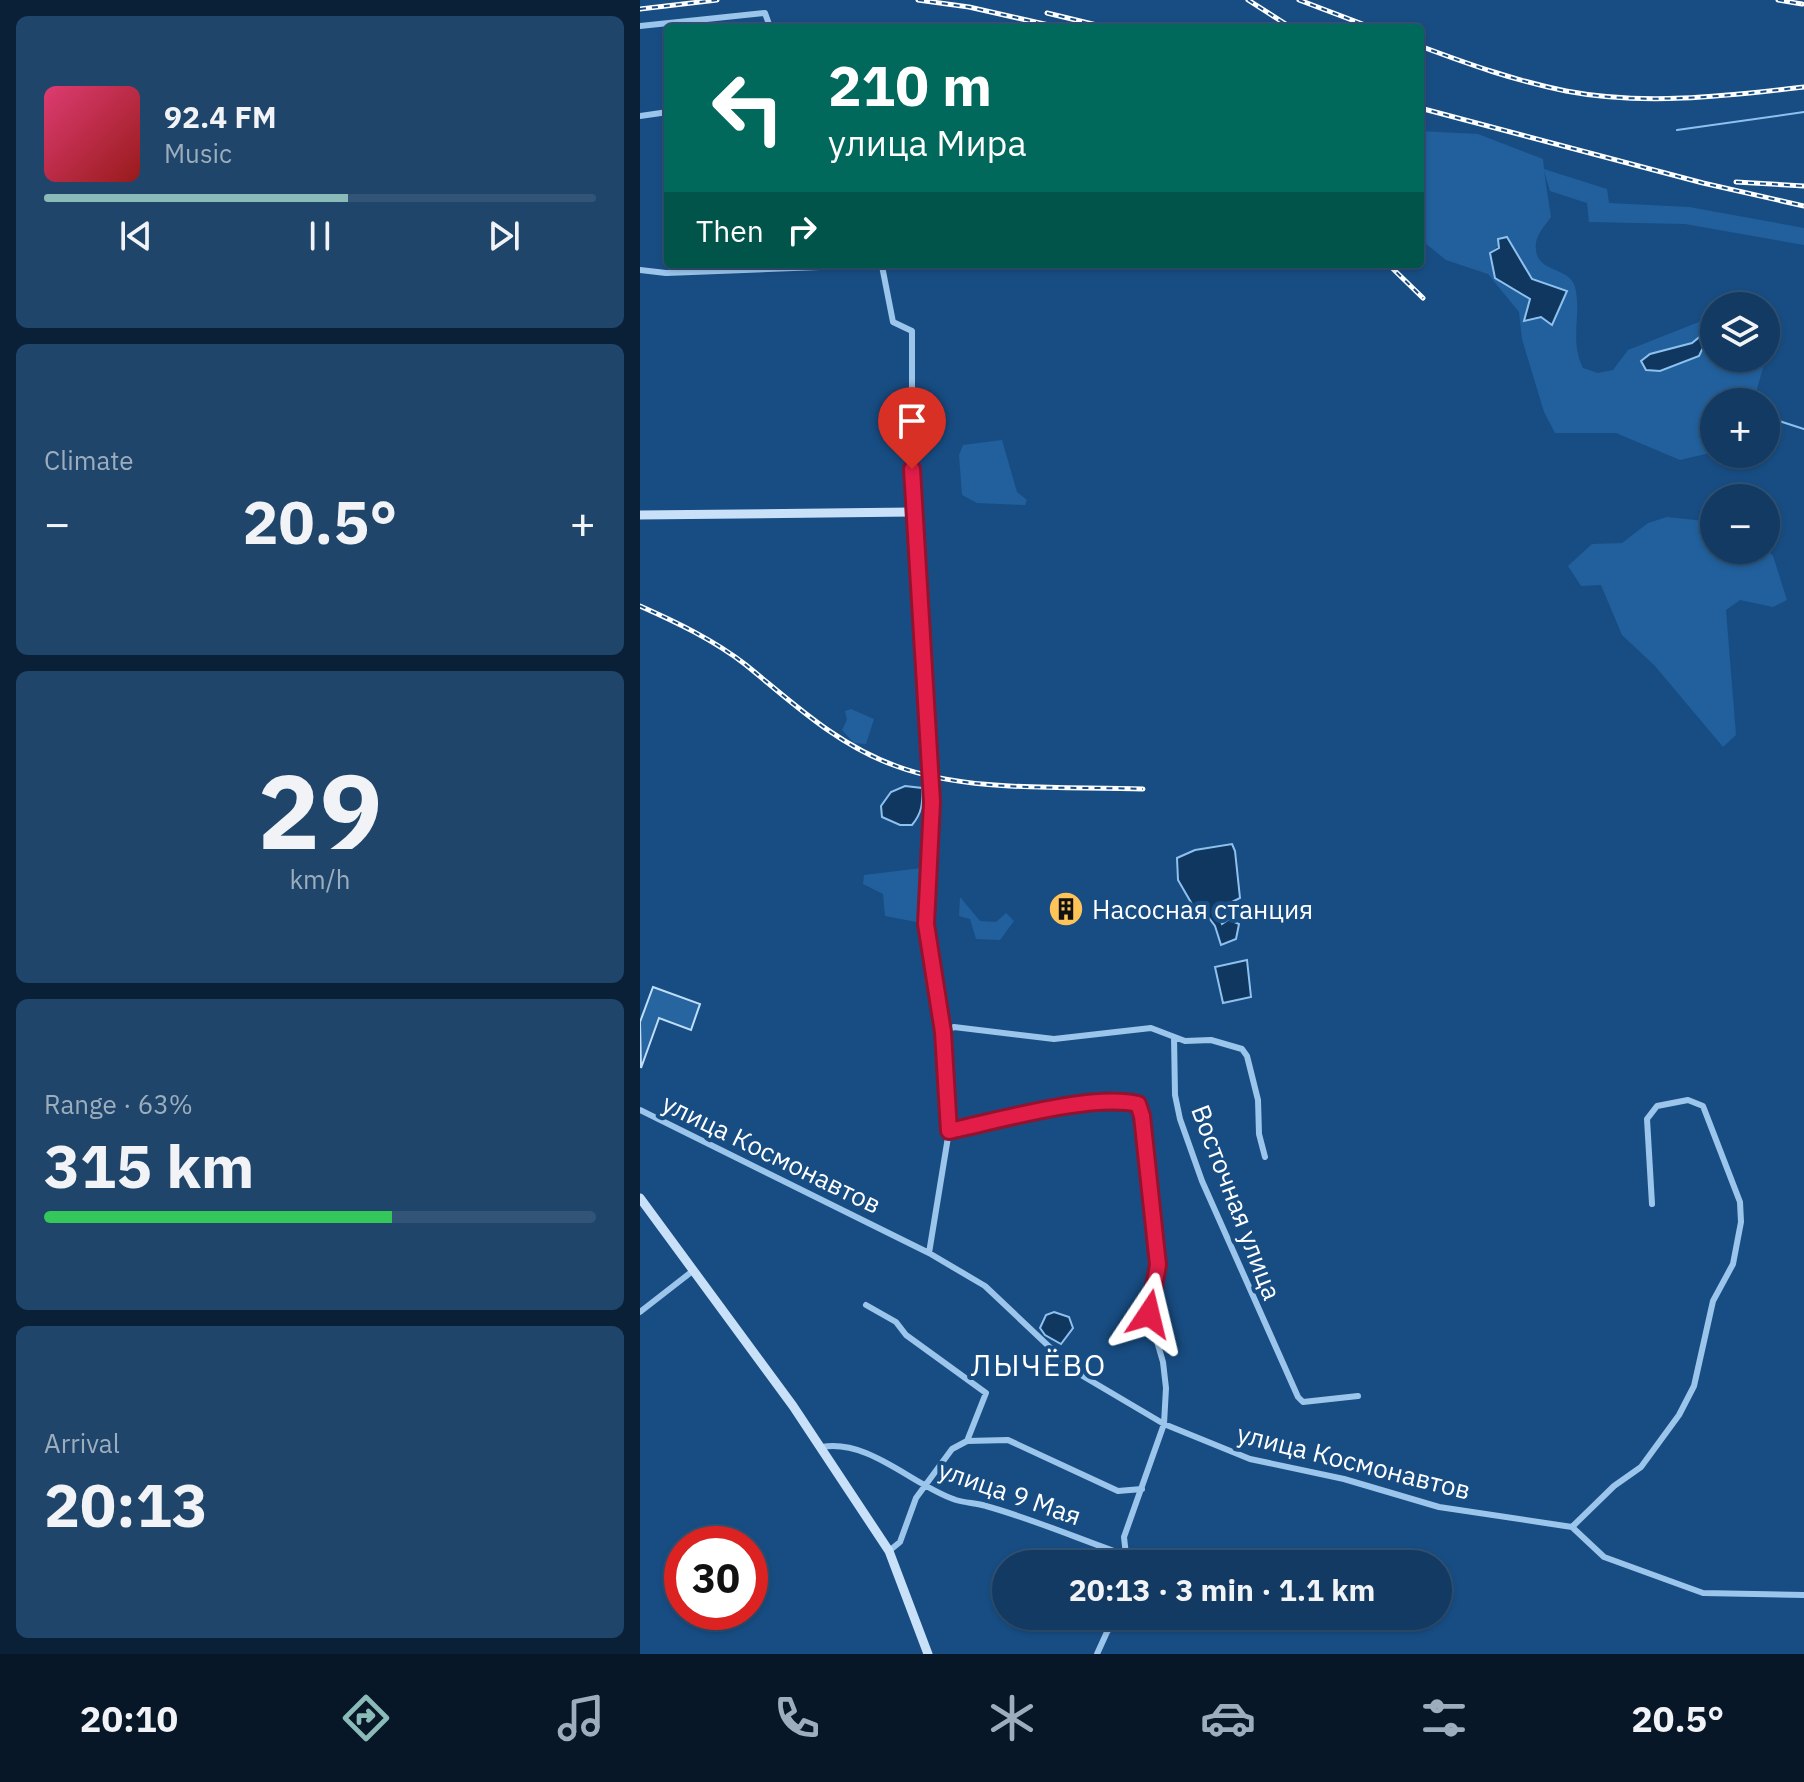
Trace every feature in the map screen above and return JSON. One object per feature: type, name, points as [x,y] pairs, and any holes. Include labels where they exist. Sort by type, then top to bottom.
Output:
[{"type":"main road","points":[[640,515],[912,512]]},
{"type":"main road","points":[[640,1198],[822,1447],[889,1551],[928,1654]]},
{"type":"street","points":[[640,26],[765,13],[769,24]]},
{"type":"street","points":[[640,116],[664,113]]},
{"type":"street","points":[[640,270],[666,273],[820,268]]},
{"type":"street","points":[[882,268],[893,322],[912,331],[912,512],[932,802],[926,924],[943,1032],[949,1131],[929,1253]]},
{"type":"street","points":[[943,1032],[954,1027],[1054,1039],[1151,1028],[1174,1037]]},
{"type":"street","name":"Восточная улица","points":[[1265,1157],[1259,1134],[1258,1100],[1245,1051],[1211,1040],[1185,1041],[1174,1037],[1175,1095],[1180,1119],[1202,1181],[1298,1397],[1303,1402],[1358,1396]]},
{"type":"street","points":[[949,1131],[1052,1108],[1122,1100],[1138,1104],[1142,1116],[1158,1265],[1149,1314],[1163,1362],[1166,1388],[1164,1424],[1124,1537],[1125,1550]]},
{"type":"street","points":[[1652,1204],[1647,1119],[1657,1106],[1688,1100],[1703,1106],[1740,1202],[1741,1222],[1733,1264],[1713,1301],[1694,1386],[1679,1415],[1641,1467],[1614,1486],[1572,1527],[1604,1557],[1703,1593],[1804,1595]]},
{"type":"street","name":"улица Космонавтов","points":[[640,1110],[929,1253],[985,1286],[1076,1372],[1164,1424],[1250,1459],[1344,1479],[1439,1507],[1572,1527]]},
{"type":"street","points":[[640,1312],[694,1270]]},
{"type":"street","points":[[866,1305],[896,1322],[906,1335],[986,1393],[967,1441]]},
{"type":"street","points":[[889,1551],[900,1542],[916,1498],[952,1449],[967,1441],[1008,1440],[1118,1491],[1142,1489]]},
{"type":"street","name":"улица 9 Мая","points":[[822,1447],[845,1447],[885,1462],[924,1487],[1110,1550]]},
{"type":"street","points":[[1097,1654],[1108,1630]]},
{"type":"shaded area","points":[[1424,131],[1478,134],[1543,159],[1544,169],[1607,189],[1609,203],[1689,207],[1804,228],[1804,245],[1685,224],[1589,222],[1587,203],[1550,191],[1544,171],[1551,217],[1538,237],[1536,250],[1542,263],[1567,276],[1575,287],[1576,337],[1583,368],[1598,373],[1613,370],[1628,350],[1700,322],[1700,336],[1692,343],[1650,354],[1641,360],[1646,370],[1700,343],[1700,372],[1762,372],[1757,388],[1700,388],[1700,455],[1680,460],[1616,433],[1555,433],[1544,412],[1522,339],[1519,312],[1488,274],[1446,260],[1424,242]],"holes":[[[1507,238],[1532,279],[1552,325],[1541,317],[1530,299],[1500,283],[1490,253]]]},
{"type":"shaded area","points":[[1507,237],[1532,279],[1567,291],[1552,325],[1541,317],[1524,321],[1530,299],[1495,278],[1490,253],[1499,248],[1498,239]]},
{"type":"shaded area","points":[[1700,336],[1699,356],[1660,371],[1646,370],[1641,361],[1650,354],[1692,343]]},
{"type":"shaded area","points":[[1002,440],[1017,492],[1027,500],[1025,505],[977,503],[962,495],[959,455],[963,445]]},
{"type":"shaded area","points":[[1667,517],[1700,521],[1700,564],[1776,564],[1787,600],[1773,607],[1740,600],[1726,610],[1736,735],[1723,747],[1655,666],[1622,635],[1601,585],[1581,586],[1568,566],[1592,544],[1622,543],[1648,523]]},
{"type":"shaded area","points":[[851,709],[874,719],[866,744],[854,743],[842,730],[847,720],[845,711]]},
{"type":"shaded area","points":[[905,786],[922,788],[921,808],[912,825],[900,825],[882,817],[881,806],[891,792]]},
{"type":"shaded area","points":[[1232,844],[1240,898],[1216,910],[1222,924],[1232,917],[1232,921],[1239,924],[1236,939],[1221,945],[1215,926],[1209,918],[1196,911],[1178,880],[1177,858],[1195,850]]},
{"type":"shaded area","points":[[922,868],[922,923],[885,916],[883,894],[863,884],[864,875]]},
{"type":"shaded area","points":[[960,897],[980,921],[996,922],[1006,913],[1014,921],[1000,940],[976,939],[970,919],[959,916]]},
{"type":"shaded area","points":[[1247,960],[1251,997],[1223,1003],[1215,967]]},
{"type":"shaded area","points":[[1054,1312],[1069,1317],[1073,1328],[1061,1344],[1045,1335],[1040,1328],[1046,1315]]},
{"type":"building","points":[[653,987],[700,1004],[691,1030],[659,1018],[641,1068],[640,1022]]},
{"type":"waterway","points":[[1677,130],[1804,112]]},
{"type":"waterway","points":[[1780,421],[1804,429]]},
{"type":"railway","points":[[640,9],[717,0]]},
{"type":"railway","points":[[918,0],[969,7],[1044,24]]},
{"type":"railway","points":[[1248,0],[1286,24]]},
{"type":"railway","points":[[1299,0],[1362,24]]},
{"type":"railway","points":[[1778,0],[1802,4]]},
{"type":"railway","points":[[1047,13],[1092,24]]},
{"type":"railway","points":[[1424,47],[1510,77],[1595,96],[1685,98],[1804,87]]},
{"type":"railway","points":[[1424,109],[1703,183],[1804,206]]},
{"type":"railway","points":[[1736,182],[1804,186]]},
{"type":"railway","points":[[1392,268],[1423,298]]},
{"type":"railway","points":[[640,606],[721,647],[835,735],[896,766],[924,775],[986,784],[1143,789]]},
{"type":"place","name":"Насосная станция","points":[[1066,909]]},
{"type":"district","name":"ЛЫЧЁВО","points":[[1039,1364]]},
{"type":"route","points":[[912,469],[912,512],[932,802],[926,924],[943,1032],[949,1131],[1052,1108],[1122,1100],[1138,1104],[1142,1116],[1158,1265],[1149,1314]]}]
